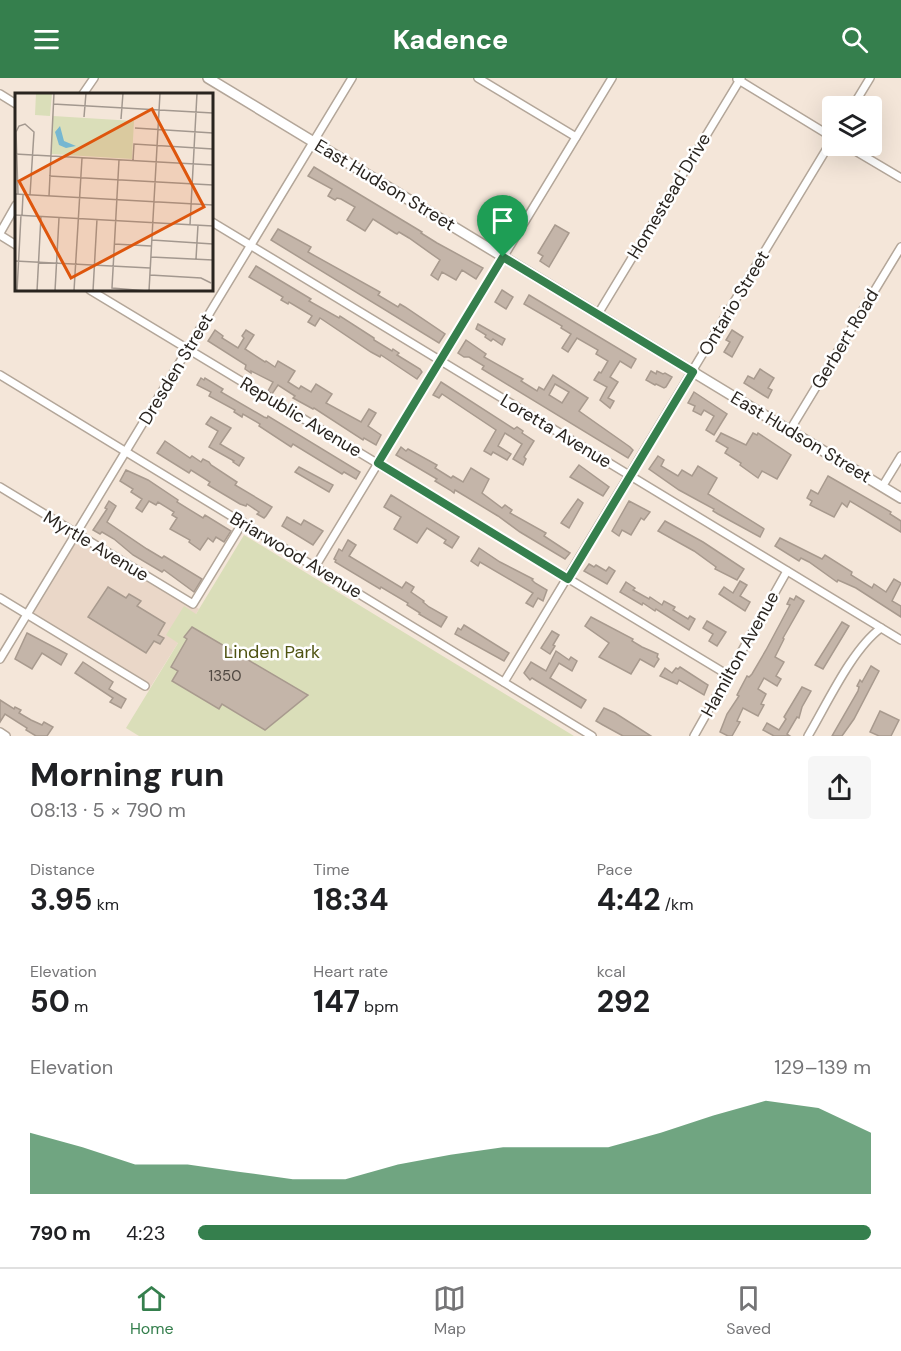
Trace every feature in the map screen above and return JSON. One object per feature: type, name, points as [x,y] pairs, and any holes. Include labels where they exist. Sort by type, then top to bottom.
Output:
[{"type":"main road","name":"East Hudson Street","points":[[208,78],[901,498]]},
{"type":"street","points":[[84,93],[93,78]]},
{"type":"street","name":"Dresden Street","points":[[0,659],[352,78]]},
{"type":"street","points":[[478,78],[576,137]]},
{"type":"street","points":[[315,567],[612,78]]},
{"type":"street","points":[[859,96],[870,78]]},
{"type":"street","points":[[739,79],[822,132]]},
{"type":"street","name":"Homestead Drive","points":[[598,314],[739,79]]},
{"type":"street","points":[[0,94],[15,103]]},
{"type":"street","name":"Ontario Street","points":[[504,682],[822,155]]},
{"type":"street","points":[[864,156],[901,178]]},
{"type":"street","points":[[15,207],[0,234],[15,244]]},
{"type":"street","name":"Loretta Avenue","points":[[213,223],[901,640]]},
{"type":"street","name":"Gerbert Road","points":[[790,430],[901,247]]},
{"type":"street","name":"Republic Avenue","points":[[92,291],[728,675]]},
{"type":"street","name":"Briarwood Avenue","points":[[0,375],[592,736]]},
{"type":"street","points":[[882,487],[901,456]]},
{"type":"street","name":"Myrtle Avenue","points":[[0,487],[193,604],[243,522]]},
{"type":"street","name":"Hamilton Avenue","points":[[694,736],[787,571]]},
{"type":"street","points":[[0,598],[145,686]]},
{"type":"street","points":[[808,736],[858,651],[867,638],[880,628]]},
{"type":"street","points":[[0,732],[6,736]]},
{"type":"shaded area","points":[[76,532],[199,609],[148,691],[26,616]]},
{"type":"green space","name":"Linden Park","points":[[244,535],[574,736],[139,736],[126,728],[178,643],[166,635],[184,606],[196,614]]},
{"type":"building","points":[[314,167],[437,243],[483,268],[476,279],[462,270],[456,280],[442,272],[438,280],[431,275],[440,260],[409,238],[399,232],[395,233],[373,219],[365,231],[347,220],[355,207],[341,199],[335,200],[328,196],[332,189],[308,176]]},
{"type":"building","points":[[555,225],[569,233],[549,267],[540,261],[543,256],[538,253]]},
{"type":"building","points":[[278,229],[311,247],[308,252],[380,292],[378,295],[398,307],[400,304],[445,334],[439,343],[271,240]]},
{"type":"building","points":[[256,266],[311,299],[309,301],[339,318],[340,316],[374,340],[392,351],[393,349],[399,353],[397,355],[422,372],[417,379],[320,318],[315,326],[308,322],[312,316],[289,302],[288,304],[281,300],[283,297],[249,277]]},
{"type":"building","points":[[502,290],[513,297],[506,309],[495,302]]},
{"type":"building","points":[[529,295],[636,359],[631,368],[620,361],[610,377],[618,382],[608,398],[614,401],[610,408],[600,400],[607,387],[594,380],[608,361],[596,354],[598,350],[577,338],[568,352],[562,348],[571,334],[561,328],[562,326],[524,304]]},
{"type":"building","points":[[478,324],[505,339],[502,345],[485,337],[486,335],[476,329]]},
{"type":"building","points":[[215,330],[223,336],[222,338],[238,348],[246,330],[254,335],[245,349],[275,367],[278,361],[295,371],[288,382],[299,389],[301,386],[311,392],[316,384],[332,394],[326,403],[361,422],[369,409],[376,413],[368,426],[381,435],[376,445],[364,438],[363,440],[314,408],[293,398],[295,396],[278,385],[272,394],[268,391],[273,382],[251,371],[251,373],[245,369],[246,365],[208,341]]},
{"type":"building","points":[[732,330],[743,337],[732,357],[724,352],[730,342],[726,340]]},
{"type":"building","points":[[466,340],[486,354],[484,357],[523,379],[521,381],[537,391],[539,387],[544,390],[553,375],[588,398],[579,411],[633,450],[628,458],[482,369],[484,366],[458,353]],"holes":[[[555,384],[569,392],[562,403],[549,395]]]},
{"type":"building","points":[[760,369],[774,378],[768,388],[772,390],[768,398],[744,383],[748,376],[754,379]]},
{"type":"building","points":[[651,371],[656,374],[657,371],[665,373],[672,377],[666,387],[646,380]]},
{"type":"building","points":[[201,378],[204,380],[205,378],[223,389],[221,392],[264,417],[268,416],[360,472],[356,479],[344,472],[342,474],[293,444],[291,447],[259,426],[260,424],[243,414],[242,417],[234,412],[235,410],[209,396],[211,392],[197,385]]},
{"type":"building","points":[[441,382],[514,429],[517,427],[534,441],[524,457],[526,459],[523,465],[513,459],[522,444],[505,433],[498,446],[511,454],[507,460],[493,452],[491,455],[484,451],[496,430],[442,394],[439,398],[433,395]]},
{"type":"building","points":[[694,392],[727,414],[714,435],[706,430],[714,416],[704,410],[701,415],[693,411],[695,406],[688,403]]},
{"type":"building","points":[[211,417],[231,428],[220,444],[244,458],[239,466],[209,447],[218,431],[206,424]]},
{"type":"building","points":[[721,433],[746,445],[753,433],[757,435],[758,433],[791,455],[777,479],[762,471],[758,478],[725,453],[728,448],[716,441]]},
{"type":"building","points":[[165,441],[190,458],[192,456],[201,462],[203,459],[209,462],[237,482],[235,485],[272,507],[266,516],[264,518],[257,514],[259,512],[247,504],[246,506],[240,504],[208,485],[210,482],[191,470],[189,473],[157,453]]},
{"type":"building","points":[[401,447],[437,465],[435,468],[451,478],[453,476],[463,482],[471,468],[489,479],[482,493],[502,508],[505,505],[512,510],[510,513],[546,533],[544,536],[570,553],[565,559],[455,490],[454,493],[435,481],[437,479],[396,455]]},
{"type":"building","points":[[658,456],[664,460],[661,466],[678,476],[682,470],[692,476],[698,466],[717,478],[708,494],[763,528],[760,537],[713,511],[714,509],[679,490],[649,469]]},
{"type":"building","points":[[579,465],[609,487],[603,496],[570,477]]},
{"type":"building","points":[[299,467],[333,485],[329,492],[295,472]]},
{"type":"building","points":[[126,470],[148,480],[203,518],[205,515],[231,531],[224,542],[216,537],[213,542],[208,538],[200,550],[189,542],[190,540],[170,529],[177,518],[172,515],[174,512],[158,502],[156,505],[149,501],[142,512],[136,508],[142,499],[131,492],[133,489],[120,481]]},
{"type":"building","points":[[828,476],[891,512],[890,514],[901,521],[901,532],[850,501],[847,507],[842,503],[834,517],[810,505],[812,501],[807,498],[811,490],[818,494]]},
{"type":"building","points":[[391,495],[459,537],[452,548],[444,543],[446,540],[427,528],[417,543],[394,529],[401,517],[384,507]]},
{"type":"building","points":[[578,499],[583,503],[569,528],[561,523]]},
{"type":"building","points":[[109,501],[116,506],[107,522],[162,558],[164,556],[202,579],[194,592],[164,570],[162,572],[133,555],[114,539],[93,530],[107,509],[105,508]]},
{"type":"building","points":[[629,501],[650,512],[644,520],[641,518],[631,535],[622,530],[619,536],[612,531]]},
{"type":"building","points":[[287,517],[301,525],[304,520],[323,531],[313,545],[282,526]]},
{"type":"building","points":[[665,521],[744,569],[737,580],[715,569],[716,567],[694,551],[658,531]]},
{"type":"building","points":[[780,538],[822,559],[825,555],[872,588],[874,584],[886,592],[894,579],[901,583],[892,601],[901,606],[901,617],[856,588],[838,580],[837,582],[809,562],[801,558],[799,561],[775,546]]},
{"type":"building","points":[[348,540],[356,545],[349,556],[402,588],[406,582],[414,587],[411,592],[429,607],[447,617],[441,627],[419,614],[407,605],[408,603],[335,562],[334,559],[339,549],[342,551]]},
{"type":"building","points":[[479,548],[533,579],[535,583],[547,590],[543,601],[538,598],[533,607],[526,603],[533,593],[480,562],[478,566],[471,561]]},
{"type":"building","points":[[589,564],[606,571],[609,567],[615,571],[607,584],[584,571]]},
{"type":"building","points":[[740,581],[747,585],[740,596],[750,602],[745,611],[719,594],[724,587],[733,593]]},
{"type":"building","points":[[626,582],[635,588],[633,590],[649,599],[650,597],[662,605],[664,601],[688,619],[690,616],[695,619],[689,630],[656,609],[655,611],[643,603],[642,605],[620,592]]},
{"type":"building","points":[[108,587],[126,598],[129,594],[141,601],[137,606],[165,623],[158,635],[164,638],[160,644],[154,641],[146,653],[88,617]]},
{"type":"building","points":[[796,596],[804,601],[775,657],[784,662],[776,676],[781,679],[777,686],[764,678],[758,689],[766,694],[761,704],[764,705],[758,716],[743,708],[737,721],[740,722],[732,736],[720,732],[747,676],[752,674],[790,605],[787,604],[790,598],[794,600]]},
{"type":"building","points":[[591,617],[658,654],[659,659],[654,667],[640,659],[631,674],[599,657],[609,643],[585,626]]},
{"type":"building","points":[[707,621],[726,632],[717,646],[709,641],[713,634],[703,628]]},
{"type":"building","points":[[842,622],[849,626],[823,669],[815,665]]},
{"type":"building","points":[[464,625],[509,653],[504,661],[455,634],[458,628],[461,630]]},
{"type":"building","points":[[192,627],[308,695],[265,730],[222,704],[219,709],[172,681],[178,671],[171,667],[187,639],[184,637]]},
{"type":"building","points":[[552,631],[559,635],[550,654],[541,648]]},
{"type":"building","points":[[27,633],[67,654],[61,665],[42,653],[32,669],[15,659]]},
{"type":"building","points":[[556,651],[569,660],[571,657],[577,661],[572,671],[559,663],[550,678],[586,700],[581,708],[532,678],[530,680],[524,673],[531,662],[546,671]]},
{"type":"building","points":[[83,662],[113,682],[109,689],[126,699],[121,708],[110,702],[113,698],[75,673]]},
{"type":"building","points":[[871,666],[879,671],[854,719],[842,736],[832,736],[858,691],[857,686],[860,680],[862,682]]},
{"type":"building","points":[[680,667],[708,685],[704,695],[679,680],[677,684],[660,676],[665,668],[672,673]]},
{"type":"building","points":[[802,687],[811,691],[799,718],[797,717],[787,734],[790,736],[774,736],[763,730],[767,723],[779,730]]},
{"type":"building","points":[[0,700],[14,709],[15,707],[21,710],[19,713],[31,720],[42,725],[44,722],[53,727],[47,736],[36,736],[5,714],[0,722]]},
{"type":"building","points":[[604,708],[651,736],[623,736],[596,721]]},
{"type":"building","points":[[880,711],[899,720],[891,736],[879,736],[870,732]]},
{"type":"route","points":[[503,257],[693,372],[568,579],[378,463],[503,257]]}]
